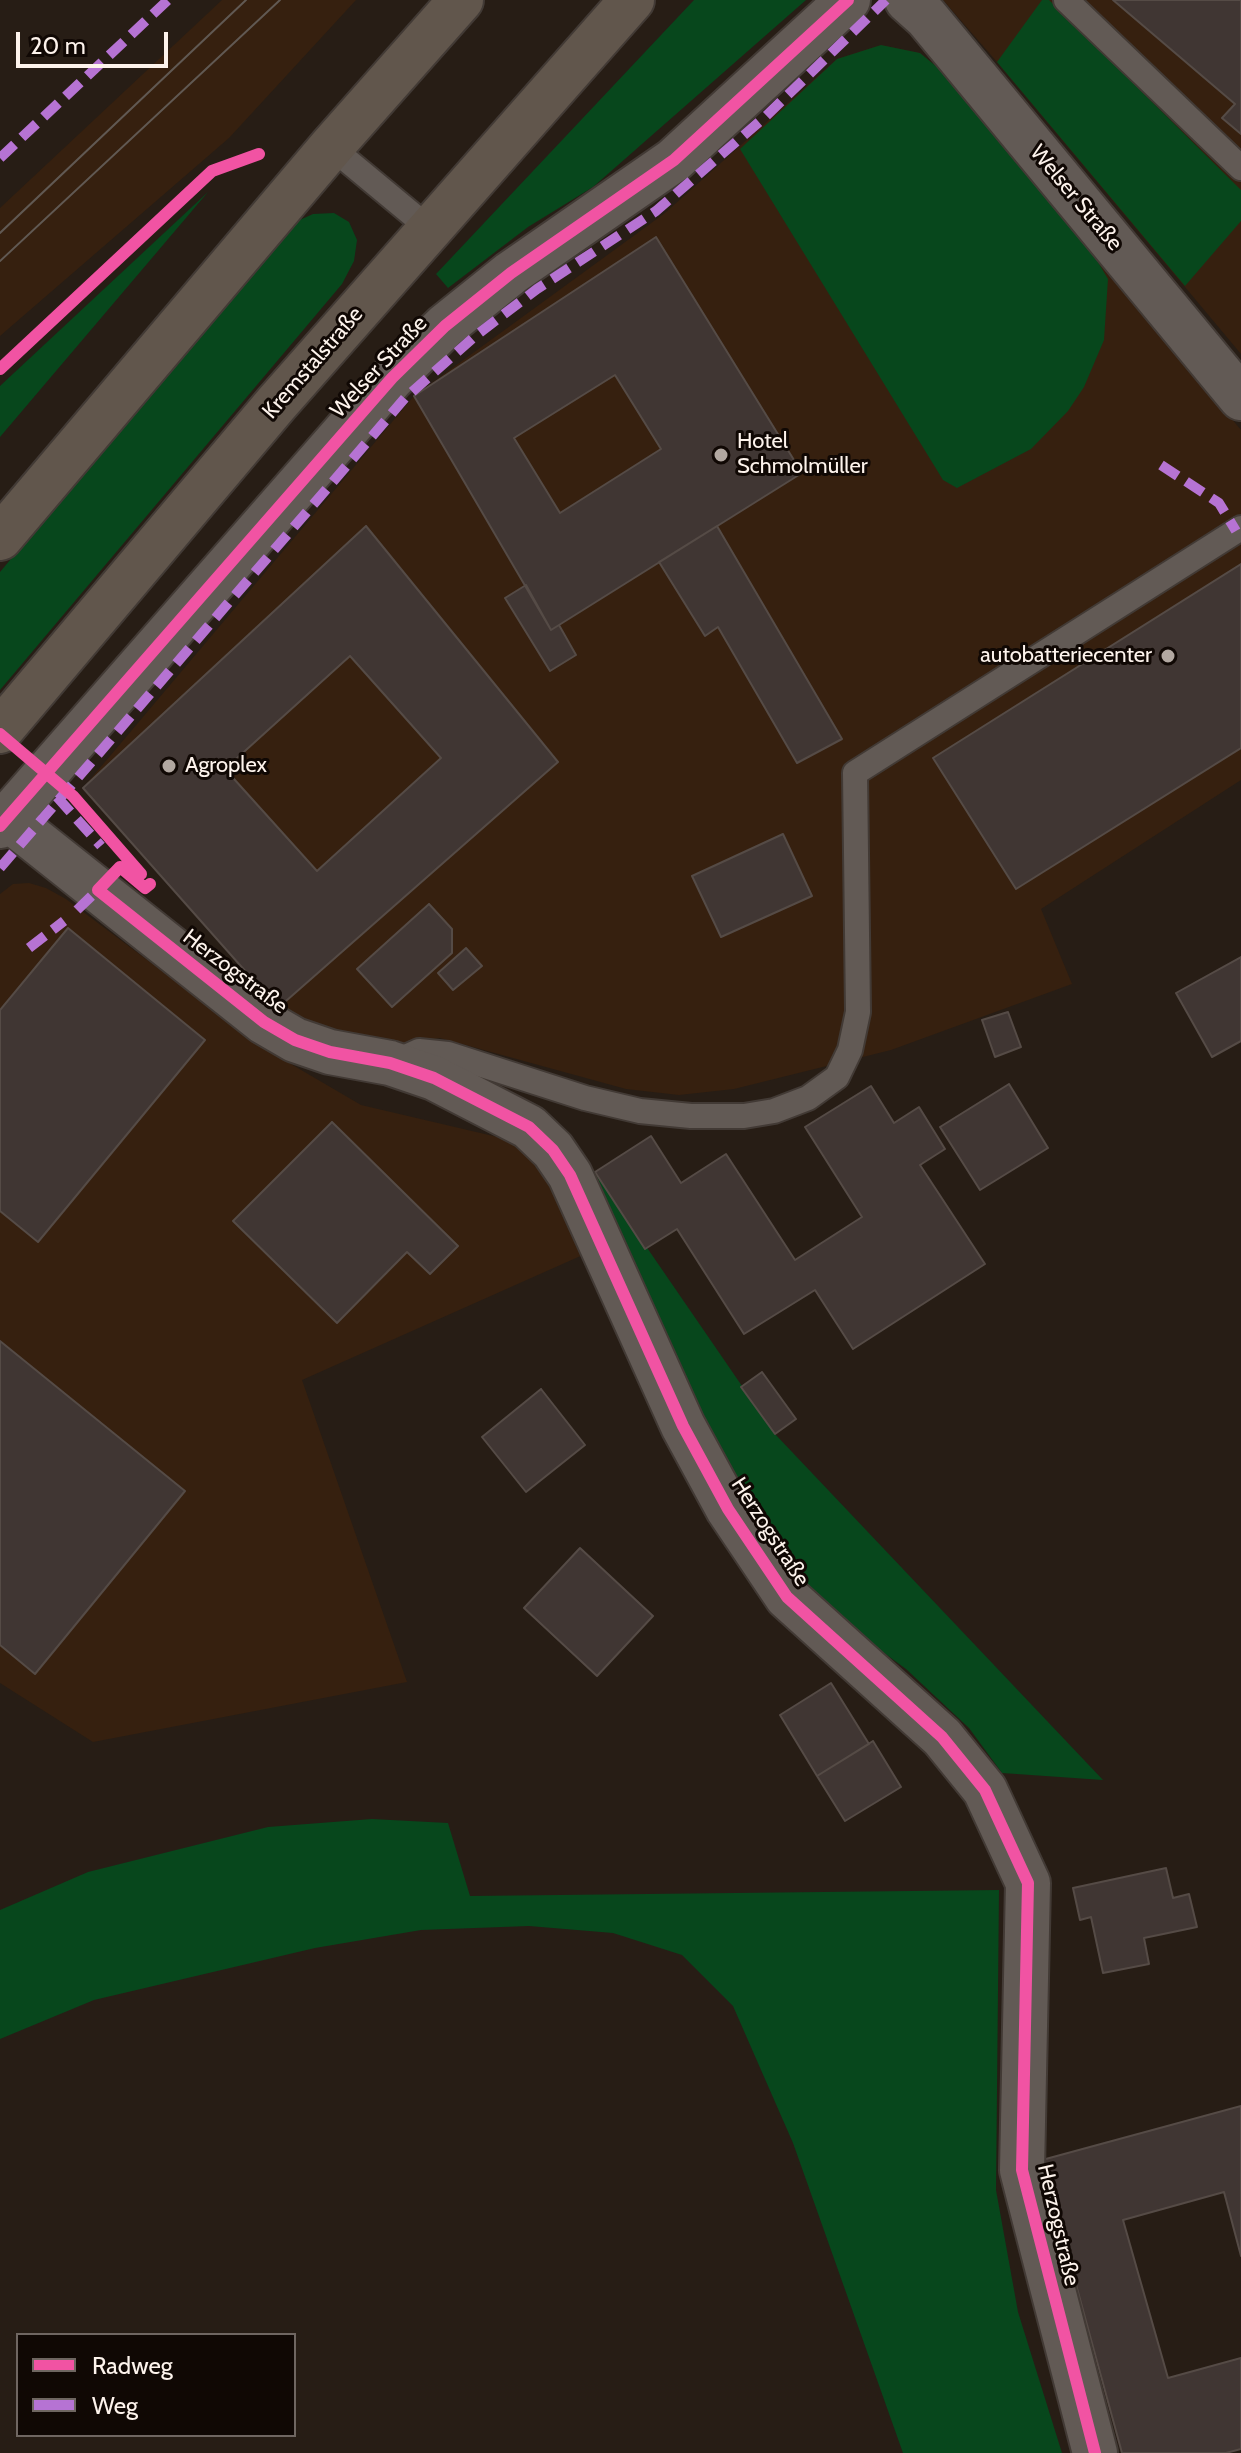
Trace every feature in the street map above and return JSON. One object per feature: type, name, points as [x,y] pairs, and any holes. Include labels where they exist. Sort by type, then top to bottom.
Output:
[{"type":"main road","points":[[0,538],[331,147],[461,0]]},
{"type":"main road","name":"Kremstalstraße","points":[[0,731],[266,415],[632,0]]},
{"type":"street","name":"Welser Straße","points":[[3,822],[392,378],[445,326],[511,273],[674,160],[848,0]]},
{"type":"street","name":"Welser Straße","points":[[911,1],[1238,389]]},
{"type":"street","name":"Herzogstraße","points":[[3,822],[264,1022],[295,1040],[330,1052],[390,1063],[434,1078],[529,1127],[553,1150],[570,1175],[683,1426],[728,1509],[778,1585],[831,1639],[942,1737],[985,1790],[1028,1883],[1022,2170],[1095,2453]]},
{"type":"lane","points":[[1066,0],[1241,168]]},
{"type":"lane","points":[[331,147],[431,230]]},
{"type":"lane","points":[[390,1063],[419,1051],[448,1054],[585,1098],[640,1111],[691,1116],[744,1116],[774,1111],[808,1098],[837,1077],[850,1050],[858,1012],[855,773],[1241,528]]},
{"type":"shaded area","points":[[222,0],[356,0],[229,138],[0,336],[0,208]]},
{"type":"shaded area","points":[[943,0],[1241,0],[1241,354],[997,62]]},
{"type":"shaded area","points":[[881,45],[920,53],[937,67],[1241,430],[1241,780],[1041,909],[1072,984],[891,1050],[734,1089],[679,1095],[626,1089],[440,1038],[387,1046],[330,1029],[278,1008],[83,788],[414,396],[665,213],[837,59]]},
{"type":"shaded area","points":[[29,883],[66,899],[267,1050],[361,1105],[540,1147],[585,1254],[302,1380],[407,1682],[93,1742],[0,1683],[0,894],[13,884]]},
{"type":"green space","points":[[694,0],[806,0],[593,187],[528,227],[448,288],[436,274]]},
{"type":"green space","points":[[1042,0],[1049,0],[1241,190],[1241,221],[1185,286],[997,62]]},
{"type":"green space","points":[[881,45],[920,53],[937,67],[1089,247],[1108,279],[1104,340],[1084,387],[1068,411],[1031,449],[957,488],[943,480],[740,149],[837,59]]},
{"type":"green space","points":[[208,192],[0,437],[0,386]]},
{"type":"green space","points":[[334,213],[349,222],[357,240],[354,261],[342,284],[0,690],[0,572],[293,223],[313,214]]},
{"type":"green space","points":[[595,1172],[775,1434],[1103,1780],[1002,1773],[969,1728],[906,1669],[828,1612],[773,1547],[704,1429]]},
{"type":"green space","points":[[372,1819],[448,1823],[470,1896],[999,1890],[996,2190],[1018,2312],[1062,2453],[903,2453],[793,2143],[733,2006],[682,1955],[613,1933],[529,1926],[421,1930],[315,1948],[94,2000],[0,2039],[0,1910],[88,1872],[268,1827]]},
{"type":"building","points":[[1113,0],[1241,0],[1241,134],[1222,118],[1235,104]]},
{"type":"building","points":[[656,237],[802,473],[551,630],[414,396]],"holes":[[[615,375],[661,449],[560,513],[514,438]]]},
{"type":"building","name":"Agroplex","points":[[366,526],[558,762],[278,1008],[83,788]],"holes":[[[350,656],[441,758],[317,871],[225,769]]]},
{"type":"building","points":[[717,526],[842,739],[797,763],[718,627],[705,636],[659,562]]},
{"type":"building","name":"autobatteriecenter","points":[[1241,564],[1241,748],[1016,889],[933,758]]},
{"type":"building","points":[[526,585],[551,630],[559,625],[576,655],[550,671],[505,598]]},
{"type":"building","points":[[783,834],[812,896],[721,937],[692,876]]},
{"type":"building","points":[[429,904],[452,929],[452,953],[392,1007],[357,969]]},
{"type":"building","points":[[68,928],[205,1040],[38,1242],[0,1211],[0,1010]]},
{"type":"building","points":[[466,948],[482,966],[453,990],[438,973]]},
{"type":"building","points":[[1241,957],[1241,1041],[1212,1057],[1176,993]]},
{"type":"building","points":[[1008,1012],[1021,1047],[995,1057],[982,1020]]},
{"type":"building","points":[[1009,1084],[1048,1148],[980,1190],[940,1127]]},
{"type":"building","points":[[871,1086],[894,1123],[919,1107],[945,1149],[920,1165],[985,1264],[853,1349],[815,1290],[744,1334],[677,1229],[645,1249],[595,1172],[651,1136],[681,1183],[726,1154],[795,1260],[862,1217],[805,1127]]},
{"type":"building","points":[[332,1122],[458,1246],[430,1274],[407,1252],[337,1323],[233,1221]]},
{"type":"building","points":[[0,1341],[185,1491],[35,1674],[0,1645]]},
{"type":"building","points":[[762,1372],[796,1419],[775,1434],[741,1387]]},
{"type":"building","points":[[541,1389],[585,1445],[526,1492],[482,1437]]},
{"type":"building","points":[[580,1548],[653,1616],[597,1676],[524,1608]]},
{"type":"building","points":[[831,1683],[869,1744],[817,1776],[780,1715]]},
{"type":"building","points":[[873,1741],[901,1787],[845,1821],[817,1776]]},
{"type":"building","points":[[1166,1868],[1173,1898],[1189,1894],[1197,1927],[1144,1938],[1149,1964],[1103,1973],[1091,1917],[1080,1920],[1073,1888]]},
{"type":"building","points":[[1241,2106],[1241,2256],[1224,2192],[1123,2220],[1168,2378],[1241,2358],[1241,2449],[1226,2453],[1122,2453],[1042,2160]]},
{"type":"tram line","points":[[0,233],[246,0]]},
{"type":"tram line","points":[[0,261],[280,0]]},
{"type":"marked path","points":[[0,158],[168,0]]},
{"type":"marked path","points":[[0,868],[405,398],[474,337],[537,289],[656,211],[766,116],[886,0]]},
{"type":"marked path","points":[[1161,465],[1219,503],[1236,531]]},
{"type":"marked path","points":[[57,797],[101,846]]},
{"type":"marked path","points":[[77,910],[103,885]]},
{"type":"marked path","points":[[29,948],[64,921]]},
{"type":"cycle path","points":[[0,826],[392,378],[445,326],[511,273],[674,160],[848,0]]},
{"type":"cycle path","points":[[0,369],[212,171],[259,154]]},
{"type":"cycle path","points":[[0,734],[73,796],[141,874]]},
{"type":"cycle path","points":[[150,884],[145,888],[120,867],[98,890],[264,1022],[295,1040],[330,1052],[390,1063],[434,1078],[529,1127],[553,1150],[570,1175],[683,1426],[728,1509],[787,1597],[942,1737],[985,1790],[1028,1883],[1022,2170],[1095,2453]]},
{"type":"place","name":"Hotel Schmolmüller","points":[[721,455]]},
{"type":"place","name":"autobatteriecenter","points":[[1168,656]]},
{"type":"place","name":"Agroplex","points":[[169,766]]}]
